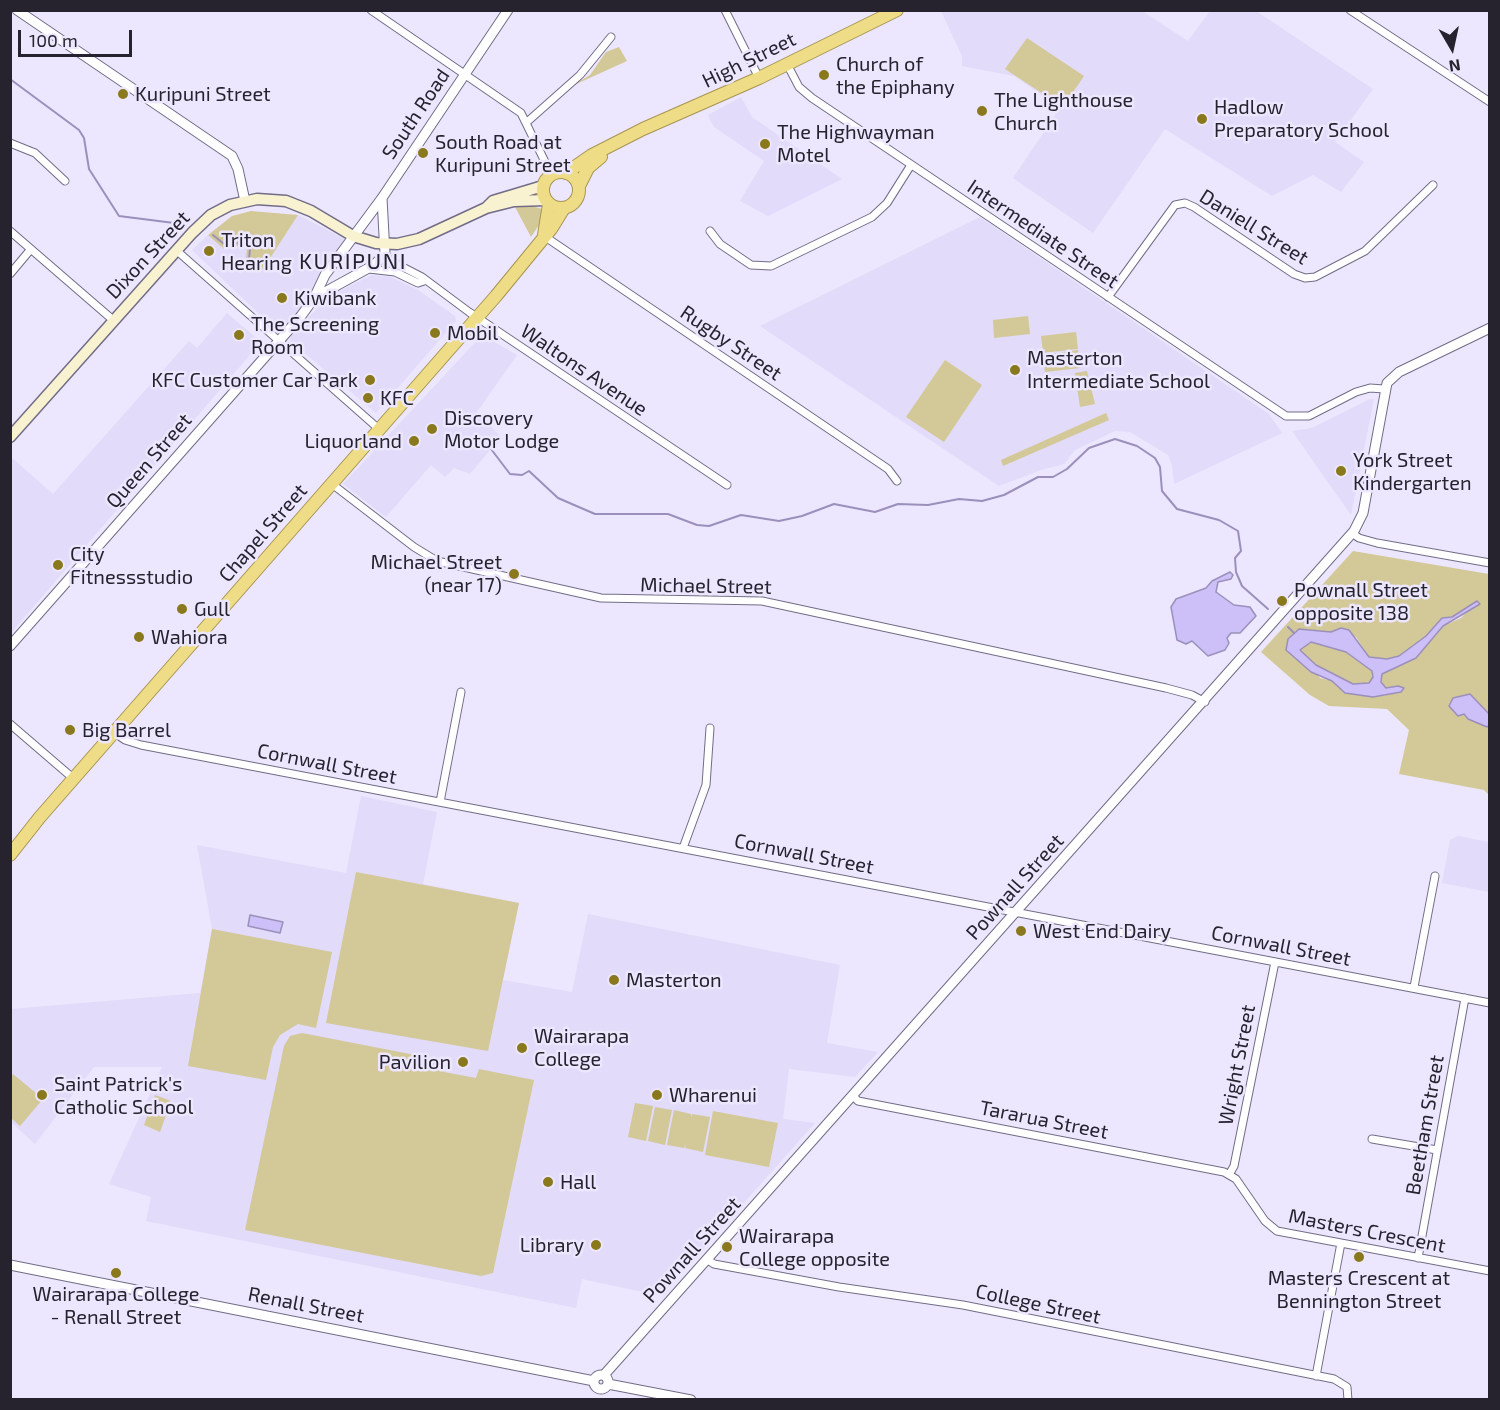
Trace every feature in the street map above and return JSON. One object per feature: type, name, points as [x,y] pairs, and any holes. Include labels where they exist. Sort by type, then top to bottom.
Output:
[{"type":"highway","name":"High Street","points":[[566,172],[592,155],[759,78],[897,10]]},
{"type":"highway","name":"High Street","points":[[579,186],[594,162],[645,134],[651,128]]},
{"type":"highway","points":[[544,236],[548,202],[543,186],[551,174],[566,172],[576,179],[579,186],[576,199],[564,208],[548,202]]},
{"type":"highway","name":"Chapel Street","points":[[10,855],[478,317],[564,208]]},
{"type":"main road","points":[[486,208],[493,201],[543,186]]},
{"type":"main road","name":"Dixon Street","points":[[10,437],[176,250],[211,215],[244,201],[267,198],[296,204],[353,236]]},
{"type":"main road","points":[[353,236],[385,249],[419,239],[486,208],[514,201],[548,202]]},
{"type":"street","points":[[17,10],[232,156],[238,168],[244,201]]},
{"type":"street","points":[[371,10],[518,110],[527,122],[551,174]]},
{"type":"street","name":"South Road","points":[[353,236],[382,198],[508,10]]},
{"type":"street","points":[[725,10],[759,78]]},
{"type":"street","points":[[1350,10],[1490,102]]},
{"type":"street","points":[[527,122],[580,75],[611,37]]},
{"type":"street","name":"Intermediate Street","points":[[787,64],[804,93],[1280,412],[1293,418],[1309,416],[1356,392],[1370,388],[1384,389]]},
{"type":"street","points":[[10,143],[35,153],[65,181]]},
{"type":"street","points":[[710,231],[720,244],[751,265],[771,266],[872,218],[886,203],[911,165]]},
{"type":"street","name":"Daniell Street","points":[[1108,297],[1175,205],[1185,203],[1194,207],[1294,274],[1305,278],[1315,277],[1365,251],[1433,185]]},
{"type":"street","points":[[382,198],[381,225],[385,249]]},
{"type":"street","points":[[10,231],[113,320]]},
{"type":"street","name":"Queen Street","points":[[10,646],[278,342],[314,298],[325,275],[353,236]]},
{"type":"street","name":"Rugby Street","points":[[544,236],[888,469],[897,481]]},
{"type":"street","points":[[10,274],[31,249]]},
{"type":"street","name":"Queen Street","points":[[314,298],[374,265],[385,249]]},
{"type":"street","name":"Waltons Avenue","points":[[385,249],[389,260],[422,277],[424,281],[727,485]]},
{"type":"street","points":[[176,250],[380,430]]},
{"type":"street","name":"Waltons Avenue","points":[[366,269],[388,270],[418,283],[424,281]]},
{"type":"street","points":[[1384,389],[1399,372],[1490,328]]},
{"type":"street","name":"Pownall Street","points":[[606,1380],[708,1260],[1353,533],[1365,506],[1384,389]]},
{"type":"street","name":"Michael Street","points":[[332,484],[414,547],[437,561],[601,598],[762,601],[1166,688],[1192,695],[1205,702]]},
{"type":"street","points":[[1353,533],[1359,538],[1377,543],[1490,563]]},
{"type":"street","points":[[440,802],[461,692]]},
{"type":"street","points":[[10,724],[74,779]]},
{"type":"street","points":[[683,848],[706,784],[710,728]]},
{"type":"street","name":"Cornwall Street","points":[[115,733],[141,745],[1490,1003]]},
{"type":"street","points":[[1414,987],[1435,876]]},
{"type":"street","name":"Wright Street","points":[[1230,1173],[1234,1166],[1275,962]]},
{"type":"street","name":"Beetham Street","points":[[1418,1258],[1465,998]]},
{"type":"street","name":"Tararua Street","points":[[853,1096],[858,1101],[1230,1173]]},
{"type":"street","points":[[1372,1138],[1437,1150]]},
{"type":"street","name":"Masters Crescent","points":[[1230,1173],[1270,1227],[1285,1233],[1490,1271]]},
{"type":"street","points":[[1316,1376],[1341,1243]]},
{"type":"street","name":"College Street","points":[[708,1260],[715,1264],[828,1285],[963,1305],[1316,1376],[1344,1383],[1349,1391],[1348,1400]]},
{"type":"street","name":"Renall Street","points":[[10,1265],[595,1384]]},
{"type":"street","points":[[594,1400],[595,1384],[604,1389],[606,1380],[691,1400]]},
{"type":"shaded area","name":"Hadlow Preparatory School","points":[[941,11],[1142,11],[1188,41],[1210,11],[1256,11],[1373,89],[1335,142],[1364,162],[1341,192],[1313,175],[1272,196],[1165,129],[1093,233],[1013,178],[1060,108],[1014,76],[962,66],[962,56]]},
{"type":"shaded area","points":[[1027,38],[1084,76],[1063,107],[1005,69]]},
{"type":"shaded area","points":[[619,47],[627,61],[572,86],[590,75],[606,52]]},
{"type":"shaded area","name":"The Highwayman Motel","points":[[741,97],[752,117],[842,179],[768,216],[740,201],[764,161],[714,127],[708,115]]},
{"type":"shaded area","points":[[526,204],[542,209],[543,219],[531,237],[515,207]]},
{"type":"shaded area","points":[[251,211],[298,215],[263,269],[258,265],[255,269],[246,258],[247,249],[243,245],[224,249],[208,235],[232,216]]},
{"type":"shaded area","points":[[298,215],[345,239],[295,316],[277,331],[192,250],[208,235],[224,249],[243,245],[255,269],[258,265],[263,268]]},
{"type":"shaded area","name":"Masterton Intermediate School","points":[[980,217],[1269,414],[1282,433],[1174,484],[1172,465],[1168,455],[1130,432],[1115,431],[1075,450],[1064,464],[999,486],[760,326]]},
{"type":"shaded area","points":[[372,275],[391,277],[418,290],[455,316],[456,321],[376,413],[301,350],[292,347],[290,341],[291,334],[331,295]]},
{"type":"shaded area","points":[[227,313],[261,342],[11,633],[11,457],[53,494],[189,341],[197,348]]},
{"type":"shaded area","points":[[1028,316],[1030,334],[994,338],[993,320]]},
{"type":"shaded area","points":[[1076,332],[1078,349],[1043,353],[1041,336]]},
{"type":"shaded area","points":[[482,335],[517,355],[477,412],[501,437],[470,474],[454,468],[445,477],[431,465],[386,517],[343,484]]},
{"type":"shaded area","points":[[1078,350],[1080,368],[1045,372],[1043,355]]},
{"type":"shaded area","points":[[945,360],[982,385],[944,442],[906,417]]},
{"type":"shaded area","points":[[1087,371],[1095,404],[1080,407],[1075,373]]},
{"type":"shaded area","name":"York Street Kindergarten","points":[[1374,399],[1351,515],[1292,431],[1312,428]]},
{"type":"shaded area","points":[[1106,413],[1109,420],[1003,466],[1001,460]]},
{"type":"shaded area","points":[[1353,551],[1489,574],[1489,714],[1470,694],[1464,714],[1468,719],[1487,727],[1489,725],[1489,795],[1484,790],[1399,774],[1409,730],[1387,709],[1329,706],[1310,695],[1261,652]],"holes":[[[1477,601],[1461,618],[1443,626],[1429,641],[1382,674],[1381,683],[1386,688],[1398,686],[1401,692],[1373,697],[1345,693],[1332,681],[1320,678],[1288,639],[1299,629],[1356,637],[1369,657],[1387,659],[1399,656],[1426,636],[1442,618],[1452,617]]]},
{"type":"shaded area","points":[[1230,572],[1233,575],[1231,579],[1218,582],[1216,592],[1234,605],[1250,607],[1256,616],[1240,633],[1231,633],[1227,638],[1229,643],[1225,650],[1208,656],[1192,641],[1186,644],[1177,640],[1171,607],[1176,599],[1206,588],[1212,581]]},
{"type":"shaded area","points":[[1477,601],[1480,604],[1443,626],[1416,658],[1382,674],[1381,682],[1386,688],[1398,686],[1404,688],[1401,692],[1373,697],[1345,693],[1332,681],[1311,672],[1286,650],[1288,639],[1299,629],[1331,632],[1341,628],[1349,630],[1369,657],[1387,659],[1399,656],[1426,636],[1442,618],[1452,617]],"holes":[[[1311,642],[1346,652],[1372,671],[1373,677],[1369,683],[1353,684],[1316,665],[1300,650]]]},
{"type":"shaded area","points":[[1311,642],[1346,652],[1372,671],[1373,677],[1369,683],[1353,685],[1316,665],[1299,650]]},
{"type":"shaded area","points":[[1470,694],[1489,714],[1487,727],[1468,719],[1464,714],[1458,716],[1449,706],[1453,698]]},
{"type":"shaded area","name":"Wairarapa College","points":[[361,796],[437,812],[423,884],[519,903],[503,980],[572,992],[588,914],[840,965],[827,1043],[878,1052],[855,1077],[789,1069],[783,1119],[815,1123],[661,1296],[582,1279],[576,1308],[146,1221],[151,1197],[109,1184],[162,1067],[94,1067],[35,1144],[11,1122],[11,1009],[200,993],[212,929],[197,845],[346,873]]},
{"type":"shaded area","points":[[1458,836],[1489,842],[1489,892],[1442,883],[1450,840]]},
{"type":"shaded area","points":[[356,872],[519,903],[488,1051],[326,1023]]},
{"type":"shaded area","points":[[250,915],[283,922],[280,933],[248,926]]},
{"type":"shaded area","points":[[212,929],[332,952],[316,1028],[298,1024],[280,1035],[273,1047],[266,1080],[188,1066]]},
{"type":"shaded area","points":[[302,1033],[446,1061],[444,1072],[476,1078],[479,1069],[534,1080],[493,1273],[481,1276],[245,1230],[284,1046],[290,1036]]},
{"type":"shaded area","points":[[13,1074],[43,1099],[20,1126],[11,1118],[11,1078]]},
{"type":"shaded area","points":[[155,1095],[171,1101],[160,1132],[144,1125]]},
{"type":"shaded area","points":[[635,1103],[653,1106],[646,1141],[628,1137]]},
{"type":"shaded area","points":[[655,1107],[672,1110],[665,1145],[648,1141]]},
{"type":"shaded area","points":[[674,1110],[691,1114],[691,1117],[692,1114],[710,1117],[703,1152],[685,1148],[686,1144],[684,1148],[667,1145]]},
{"type":"shaded area","points":[[713,1111],[778,1123],[769,1167],[705,1155]]},
{"type":"waterway","points":[[10,79],[79,130],[84,138],[89,169],[119,216],[182,224]]},
{"type":"waterway","points":[[213,235],[224,244],[244,243],[250,248],[249,260],[254,266]]},
{"type":"waterway","points":[[491,449],[510,474],[522,475],[529,471],[558,498],[595,514],[668,514],[697,525],[709,526],[741,515],[779,521],[802,516],[834,504],[875,512],[898,504],[928,505],[959,499],[982,501],[1004,495],[1038,477],[1053,477],[1067,469],[1089,448],[1115,439],[1137,446],[1155,458],[1160,467],[1162,491],[1177,509],[1219,520],[1238,531],[1241,551],[1235,558],[1236,572],[1242,586],[1268,609]]},
{"type":"waterway","points":[[1288,627],[1294,633]]},
{"type":"place","name":"Church of the Epiphany","points":[[824,75]]},
{"type":"place","name":"Kuripuni Street","points":[[123,94]]},
{"type":"place","name":"The Lighthouse Church","points":[[982,111]]},
{"type":"place","name":"Hadlow Preparatory School","points":[[1202,119]]},
{"type":"place","name":"The Highwayman Motel","points":[[765,144]]},
{"type":"place","name":"South Road at Kuripuni Street","points":[[423,153]]},
{"type":"place","name":"Triton Hearing","points":[[209,251]]},
{"type":"place","name":"Kiwibank","points":[[282,298]]},
{"type":"place","name":"Mobil","points":[[435,333]]},
{"type":"place","name":"The Screening Room","points":[[239,335]]},
{"type":"place","name":"Masterton Intermediate School","points":[[1015,370]]},
{"type":"place","name":"KFC Customer Car Park","points":[[370,380]]},
{"type":"place","name":"KFC","points":[[368,398]]},
{"type":"place","name":"Discovery Motor Lodge","points":[[432,429]]},
{"type":"place","name":"Liquorland","points":[[414,441]]},
{"type":"place","name":"York Street Kindergarten","points":[[1341,471]]},
{"type":"place","name":"City Fitnessstudio","points":[[58,565]]},
{"type":"place","name":"Michael Street (near 17)","points":[[514,574]]},
{"type":"place","name":"Pownall Street opposite 138","points":[[1282,601]]},
{"type":"place","name":"Gull","points":[[182,609]]},
{"type":"place","name":"Wahiora","points":[[139,637]]},
{"type":"place","name":"Big Barrel","points":[[70,730]]},
{"type":"place","name":"West End Dairy","points":[[1021,931]]},
{"type":"place","name":"Masterton","points":[[614,980]]},
{"type":"place","name":"Wairarapa College","points":[[522,1048]]},
{"type":"place","name":"Pavilion","points":[[463,1062]]},
{"type":"place","name":"Saint Patrick's Catholic School","points":[[42,1095]]},
{"type":"place","name":"Wharenui","points":[[657,1095]]},
{"type":"place","name":"Hall","points":[[548,1182]]},
{"type":"place","name":"Library","points":[[596,1245]]},
{"type":"place","name":"Wairarapa College opposite","points":[[727,1247]]},
{"type":"place","name":"Masters Crescent at Bennington Street","points":[[1359,1257]]},
{"type":"place","name":"Wairarapa College - Renall Street","points":[[116,1273]]},
{"type":"district","name":"KURIPUNI","points":[[353,262]]}]
